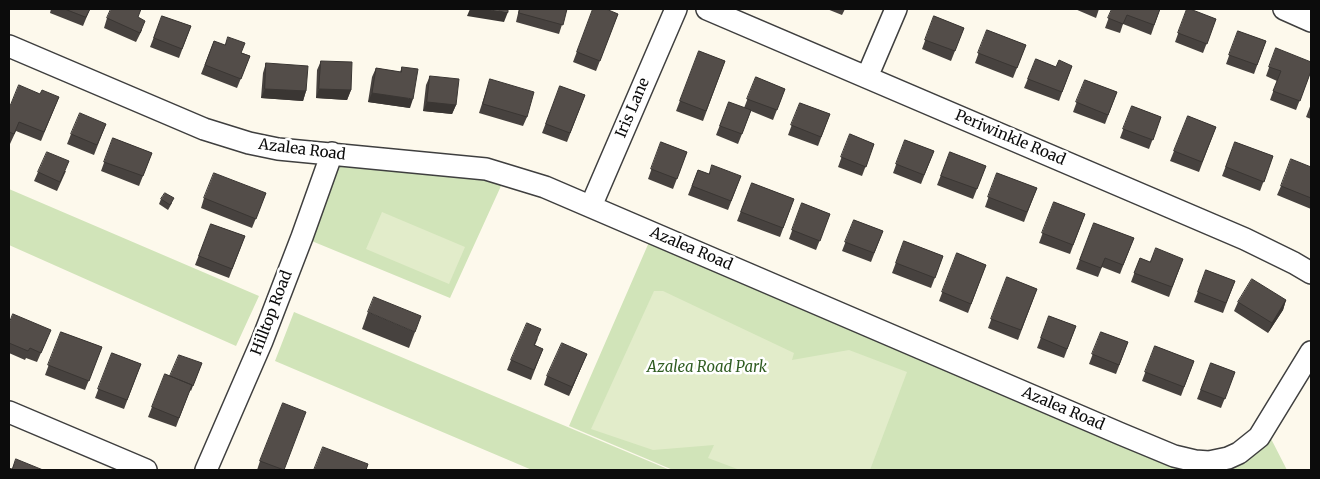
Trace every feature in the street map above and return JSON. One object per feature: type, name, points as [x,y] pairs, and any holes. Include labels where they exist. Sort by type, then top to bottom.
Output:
[{"type":"street","name":"Iris Lane","points":[[591,206],[676,9]]},
{"type":"street","name":"Periwinkle Road","points":[[707,9],[1245,239],[1311,273]]},
{"type":"street","points":[[866,77],[896,9]]},
{"type":"street","points":[[1284,9],[1311,21]]},
{"type":"street","name":"Azalea Road","points":[[9,46],[204,129],[249,143],[278,149],[486,169],[545,187],[1174,456],[1209,462],[1228,458],[1238,453],[1258,437],[1311,352]]},
{"type":"street","name":"Hilltop Road","points":[[206,470],[262,341],[332,153]]},
{"type":"street","points":[[9,412],[146,470]]},
{"type":"green space","points":[[332,153],[506,175],[450,298],[302,237]]},
{"type":"green space","points":[[9,189],[259,296],[236,346],[9,245]]},
{"type":"green space","points":[[382,212],[465,247],[449,284],[366,249]]},
{"type":"green space","name":"Azalea Road Park","points":[[653,233],[1209,462],[1265,427],[1287,470],[673,470],[569,426]]},
{"type":"green space","points":[[654,291],[663,291],[794,353],[792,360],[849,350],[907,372],[870,470],[740,470],[708,458],[714,445],[653,450],[591,429]]},
{"type":"green space","points":[[294,312],[670,470],[532,470],[275,361]]},
{"type":"building","points":[[65,9],[90,9],[86,17]]},
{"type":"building","points":[[111,9],[141,9],[138,17],[145,21],[140,33],[107,18]]},
{"type":"building","points":[[482,9],[508,9],[508,12]]},
{"type":"building","points":[[520,9],[567,9],[563,25],[519,13]]},
{"type":"building","points":[[593,9],[606,9],[618,14],[600,61],[577,52]]},
{"type":"building","points":[[1112,9],[1160,9],[1154,25],[1127,15],[1123,24],[1108,18]]},
{"type":"building","points":[[1187,9],[1216,19],[1207,44],[1178,33]]},
{"type":"building","points":[[162,16],[191,26],[182,49],[154,38]]},
{"type":"building","points":[[934,16],[964,28],[955,51],[925,40]]},
{"type":"building","points":[[987,30],[1026,45],[1017,68],[978,53]]},
{"type":"building","points":[[1238,31],[1266,41],[1257,65],[1229,55]]},
{"type":"building","points":[[228,37],[245,43],[241,53],[250,56],[241,79],[205,65],[214,41],[225,45]]},
{"type":"building","points":[[1276,48],[1311,62],[1311,71],[1300,101],[1273,91],[1281,71],[1269,67]]},
{"type":"building","points":[[699,51],[725,61],[706,111],[680,101]]},
{"type":"building","points":[[1036,59],[1056,67],[1059,60],[1072,66],[1062,92],[1028,79]]},
{"type":"building","points":[[321,61],[352,62],[351,90],[319,89]]},
{"type":"building","points":[[266,63],[308,66],[306,91],[265,89]]},
{"type":"building","points":[[402,67],[418,69],[413,99],[372,93],[376,68],[401,72]]},
{"type":"building","points":[[430,76],[459,79],[456,105],[427,102]]},
{"type":"building","points":[[756,77],[785,89],[777,110],[747,99]]},
{"type":"building","points":[[490,79],[534,92],[527,117],[483,104]]},
{"type":"building","points":[[1085,80],[1117,92],[1108,115],[1076,102]]},
{"type":"building","points":[[19,85],[40,94],[42,90],[59,97],[44,132],[19,122],[14,134],[9,132],[9,109]]},
{"type":"building","points":[[560,86],[585,95],[570,133],[546,124]]},
{"type":"building","points":[[729,102],[751,110],[742,134],[720,126]]},
{"type":"building","points":[[800,103],[830,114],[821,137],[791,125]]},
{"type":"building","points":[[1132,106],[1161,117],[1153,140],[1123,129]]},
{"type":"building","points":[[80,113],[106,124],[97,145],[71,134]]},
{"type":"building","points":[[1188,116],[1216,127],[1202,162],[1174,151]]},
{"type":"building","points":[[850,134],[874,144],[866,167],[841,157]]},
{"type":"building","points":[[113,138],[152,153],[143,176],[104,162]]},
{"type":"building","points":[[905,140],[934,151],[924,175],[896,164]]},
{"type":"building","points":[[661,142],[687,152],[677,179],[651,169]]},
{"type":"building","points":[[1235,142],[1273,156],[1264,182],[1226,167]]},
{"type":"building","points":[[47,152],[69,161],[60,182],[38,172]]},
{"type":"building","points":[[950,152],[986,166],[977,189],[941,176]]},
{"type":"building","points":[[1291,159],[1311,167],[1311,198],[1281,186]]},
{"type":"building","points":[[712,165],[741,176],[731,201],[692,186],[698,170],[709,174]]},
{"type":"building","points":[[214,173],[266,193],[256,219],[204,198]]},
{"type":"building","points":[[997,173],[1037,188],[1027,212],[988,197]]},
{"type":"building","points":[[752,183],[794,199],[783,228],[741,212]]},
{"type":"building","points":[[165,193],[174,198],[170,205],[161,199]]},
{"type":"building","points":[[1054,202],[1085,214],[1073,245],[1042,233]]},
{"type":"building","points":[[802,203],[830,214],[820,241],[792,230]]},
{"type":"building","points":[[854,220],[883,231],[874,253],[845,242]]},
{"type":"building","points":[[1094,223],[1134,238],[1123,265],[1105,258],[1101,268],[1080,260]]},
{"type":"building","points":[[211,224],[245,236],[232,269],[199,256]]},
{"type":"building","points":[[904,241],[943,256],[935,278],[896,263]]},
{"type":"building","points":[[1156,248],[1183,259],[1172,287],[1134,273],[1140,258],[1150,262]]},
{"type":"building","points":[[957,253],[986,265],[971,304],[942,292]]},
{"type":"building","points":[[1206,270],[1235,281],[1226,303],[1198,292]]},
{"type":"building","points":[[1007,277],[1037,289],[1021,330],[991,319]]},
{"type":"building","points":[[1252,279],[1286,300],[1272,323],[1238,302]]},
{"type":"building","points":[[374,297],[421,316],[415,332],[368,312]]},
{"type":"building","points":[[13,314],[51,330],[41,353],[30,348],[28,351],[9,343],[9,324]]},
{"type":"building","points":[[1049,316],[1076,326],[1067,349],[1041,338]]},
{"type":"building","points":[[527,323],[541,329],[534,345],[543,349],[534,370],[511,360]]},
{"type":"building","points":[[61,332],[102,347],[89,381],[48,365]]},
{"type":"building","points":[[1101,332],[1128,342],[1119,365],[1092,354]]},
{"type":"building","points":[[562,343],[587,354],[572,387],[547,376]]},
{"type":"building","points":[[1155,346],[1194,361],[1184,387],[1145,372]]},
{"type":"building","points":[[112,353],[141,364],[127,400],[98,389]]},
{"type":"building","points":[[179,355],[202,363],[193,386],[170,376]]},
{"type":"building","points":[[1211,363],[1235,372],[1225,399],[1201,390]]},
{"type":"building","points":[[165,374],[192,385],[179,418],[152,407]]},
{"type":"building","points":[[283,403],[306,412],[284,470],[260,461]]},
{"type":"building","points":[[323,447],[368,464],[366,470],[314,470]]},
{"type":"building","points":[[16,459],[43,470],[9,470],[9,468],[12,469]]}]
